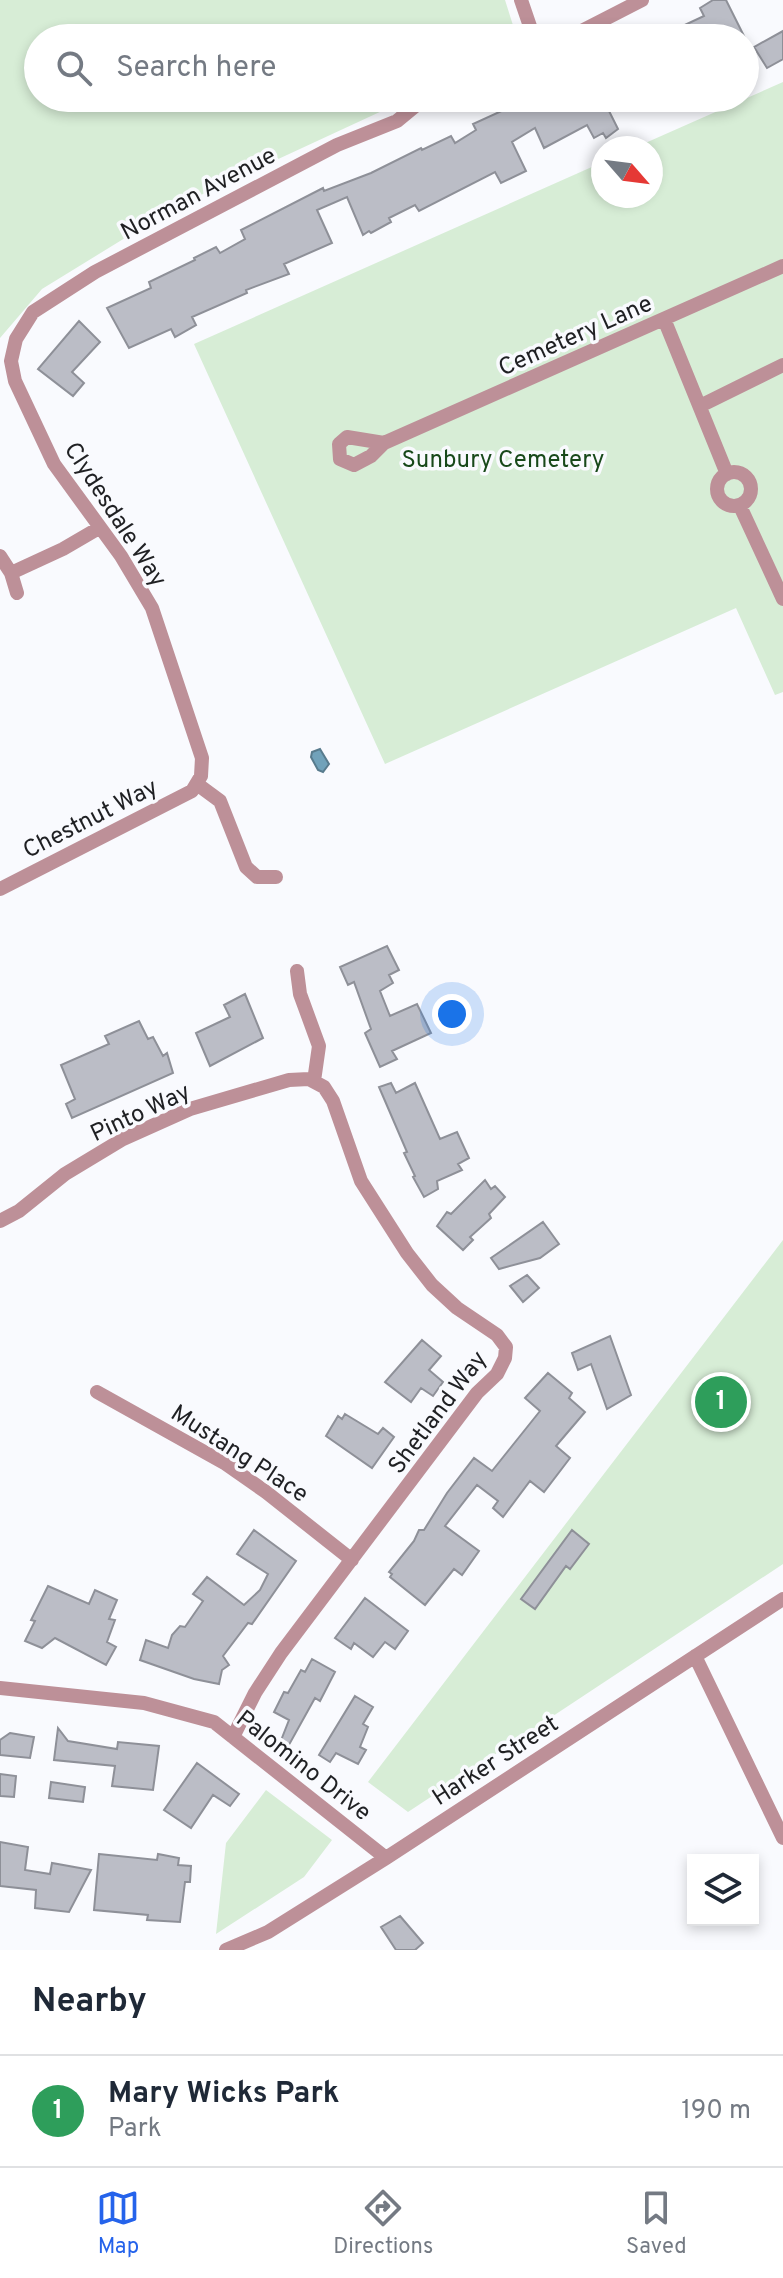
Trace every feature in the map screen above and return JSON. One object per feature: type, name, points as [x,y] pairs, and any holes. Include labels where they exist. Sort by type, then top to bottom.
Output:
[{"type":"street","points":[[521,0],[529,24]]},
{"type":"street","points":[[595,24],[642,0]]},
{"type":"street","name":"Norman Avenue","points":[[11,361],[16,339],[33,312],[58,294],[337,145],[397,121],[408,112]]},
{"type":"street","name":"Cemetery Lane","points":[[384,443],[783,266]]},
{"type":"street","points":[[664,319],[727,474]]},
{"type":"street","name":"Clydesdale Way","points":[[11,361],[15,381],[54,464],[121,556],[152,608],[202,758],[201,776],[197,784]]},
{"type":"street","points":[[700,406],[783,365]]},
{"type":"street","points":[[727,474],[745,476],[751,486],[749,498],[740,506],[724,503],[717,493],[719,482],[727,474]]},
{"type":"street","points":[[740,506],[783,599]]},
{"type":"street","points":[[11,573],[99,528]]},
{"type":"street","points":[[0,556],[11,573],[17,593]]},
{"type":"street","points":[[197,784],[220,801],[246,867],[257,877],[276,877]]},
{"type":"street","name":"Chestnut Way","points":[[0,889],[192,791],[197,784]]},
{"type":"street","points":[[297,971],[300,994],[319,1046],[314,1081]]},
{"type":"street","name":"Pinto Way","points":[[0,1221],[19,1211],[65,1174],[123,1139],[190,1109],[289,1080],[314,1081]]},
{"type":"street","name":"Shetland Way","points":[[233,1737],[255,1693],[281,1653],[477,1393],[497,1374],[505,1358],[506,1347],[497,1335],[457,1308],[432,1285],[407,1253],[361,1181],[333,1101],[324,1087],[314,1081]]},
{"type":"street","name":"Mustang Place","points":[[97,1392],[226,1464],[352,1560]]},
{"type":"street","name":"Harker Street","points":[[226,1950],[268,1932],[386,1858],[783,1599]]},
{"type":"street","points":[[695,1656],[783,1838]]},
{"type":"street","name":"Palomino Drive","points":[[0,1688],[144,1703],[214,1722],[386,1858]]},
{"type":"green space","points":[[0,0],[505,0],[513,24],[24,24],[24,112],[380,112],[177,206],[42,289],[0,338]]},
{"type":"green space","name":"Sunbury Cemetery","points":[[783,82],[783,692],[775,695],[736,608],[385,764],[194,344],[591,167],[591,208],[663,208],[661,136],[715,112],[759,112],[759,93]]},
{"type":"green space","points":[[783,1240],[783,1564],[408,1812],[368,1782]]},
{"type":"green space","points":[[266,1790],[332,1840],[304,1877],[216,1934],[226,1843]]},
{"type":"water","points":[[320,749],[329,764],[323,772],[318,770],[311,757],[312,752]]},
{"type":"building","points":[[713,0],[726,0],[738,24],[687,24],[704,16],[700,8]]},
{"type":"building","points":[[783,31],[783,59],[767,68],[759,55],[759,44]]},
{"type":"building","points":[[499,112],[610,112],[618,129],[609,136],[603,133],[593,136],[587,125],[544,148],[535,128],[512,142],[526,171],[501,183],[495,172],[419,211],[415,205],[389,218],[391,222],[371,233],[369,231],[363,235],[347,197],[317,210],[332,243],[284,264],[289,274],[246,290],[247,293],[192,317],[196,325],[175,337],[171,329],[129,348],[107,308],[151,288],[149,282],[216,247],[220,253],[245,239],[241,230],[323,188],[324,191],[371,173],[451,136],[455,143],[476,130],[473,124]]},
{"type":"building","points":[[79,321],[100,342],[72,372],[84,383],[73,396],[38,369]]},
{"type":"building","points":[[387,946],[399,970],[389,975],[393,983],[380,991],[390,1016],[417,1004],[431,1033],[392,1051],[397,1059],[380,1067],[365,1033],[371,1029],[354,982],[348,985],[340,967]]},
{"type":"building","points":[[245,994],[263,1038],[210,1066],[196,1033],[230,1017],[224,1005]]},
{"type":"building","points":[[139,1021],[148,1039],[153,1037],[163,1056],[167,1053],[173,1073],[72,1118],[66,1104],[75,1099],[61,1065],[109,1044],[105,1036]]},
{"type":"building","points":[[391,1083],[396,1093],[415,1083],[440,1139],[457,1132],[469,1158],[458,1164],[462,1170],[437,1181],[438,1189],[424,1197],[413,1177],[404,1153],[407,1152],[379,1087]]},
{"type":"building","points":[[485,1180],[491,1189],[495,1186],[505,1197],[489,1214],[491,1218],[470,1237],[473,1240],[463,1250],[437,1226],[447,1212],[451,1214]]},
{"type":"building","points":[[543,1222],[559,1244],[540,1258],[499,1269],[491,1258]]},
{"type":"building","points":[[527,1275],[539,1288],[523,1302],[510,1286]]},
{"type":"building","points":[[610,1336],[631,1395],[607,1409],[591,1364],[578,1370],[572,1353]]},
{"type":"building","points":[[422,1340],[441,1356],[429,1370],[443,1382],[433,1396],[421,1388],[411,1402],[385,1382]]},
{"type":"building","points":[[548,1373],[572,1393],[569,1398],[585,1412],[556,1446],[570,1458],[544,1492],[530,1481],[503,1517],[493,1508],[498,1501],[477,1485],[445,1526],[479,1551],[462,1575],[454,1569],[425,1605],[390,1577],[392,1574],[389,1572],[419,1530],[424,1530],[474,1458],[492,1471],[540,1411],[525,1398]]},
{"type":"building","points":[[345,1414],[378,1434],[383,1428],[394,1437],[372,1468],[326,1436],[338,1416],[342,1419]]},
{"type":"building","points":[[254,1530],[296,1561],[252,1624],[248,1623],[223,1656],[229,1665],[222,1670],[219,1684],[194,1679],[140,1660],[146,1640],[168,1648],[172,1635],[180,1626],[185,1627],[203,1601],[193,1594],[207,1577],[244,1605],[260,1590],[268,1574],[237,1554]]},
{"type":"building","points":[[572,1530],[589,1544],[570,1569],[566,1566],[535,1609],[521,1599]]},
{"type":"building","points":[[48,1586],[89,1604],[95,1590],[117,1600],[109,1619],[115,1620],[107,1642],[116,1647],[106,1665],[55,1638],[42,1648],[25,1641],[35,1621],[31,1620]]},
{"type":"building","points":[[365,1598],[408,1631],[395,1649],[385,1642],[373,1657],[354,1643],[351,1649],[335,1638]]},
{"type":"building","points":[[312,1659],[335,1672],[320,1701],[315,1698],[285,1752],[278,1748],[289,1720],[274,1712],[284,1692],[288,1693],[301,1670],[305,1672]]},
{"type":"building","points":[[355,1696],[373,1707],[363,1724],[368,1727],[360,1747],[366,1750],[358,1764],[336,1753],[330,1762],[319,1755]]},
{"type":"building","points":[[58,1728],[68,1741],[117,1749],[118,1742],[159,1746],[153,1790],[112,1786],[115,1766],[54,1760]]},
{"type":"building","points":[[10,1733],[34,1737],[30,1758],[0,1755],[0,1740]]},
{"type":"building","points":[[197,1763],[239,1794],[230,1806],[213,1795],[191,1828],[164,1810]]},
{"type":"building","points":[[0,1774],[16,1776],[14,1797],[0,1796]]},
{"type":"building","points":[[51,1782],[85,1787],[83,1802],[49,1798]]},
{"type":"building","points":[[0,1842],[28,1847],[25,1870],[50,1874],[52,1863],[91,1870],[69,1912],[35,1908],[36,1890],[0,1886]]},
{"type":"building","points":[[99,1854],[157,1860],[158,1854],[179,1858],[178,1865],[191,1866],[190,1882],[185,1882],[180,1922],[147,1920],[148,1915],[94,1910]]},
{"type":"building","points":[[400,1916],[423,1943],[415,1950],[396,1950],[381,1927]]},
{"type":"place","name":"Mary Wicks Park","points":[[721,1402]]}]
